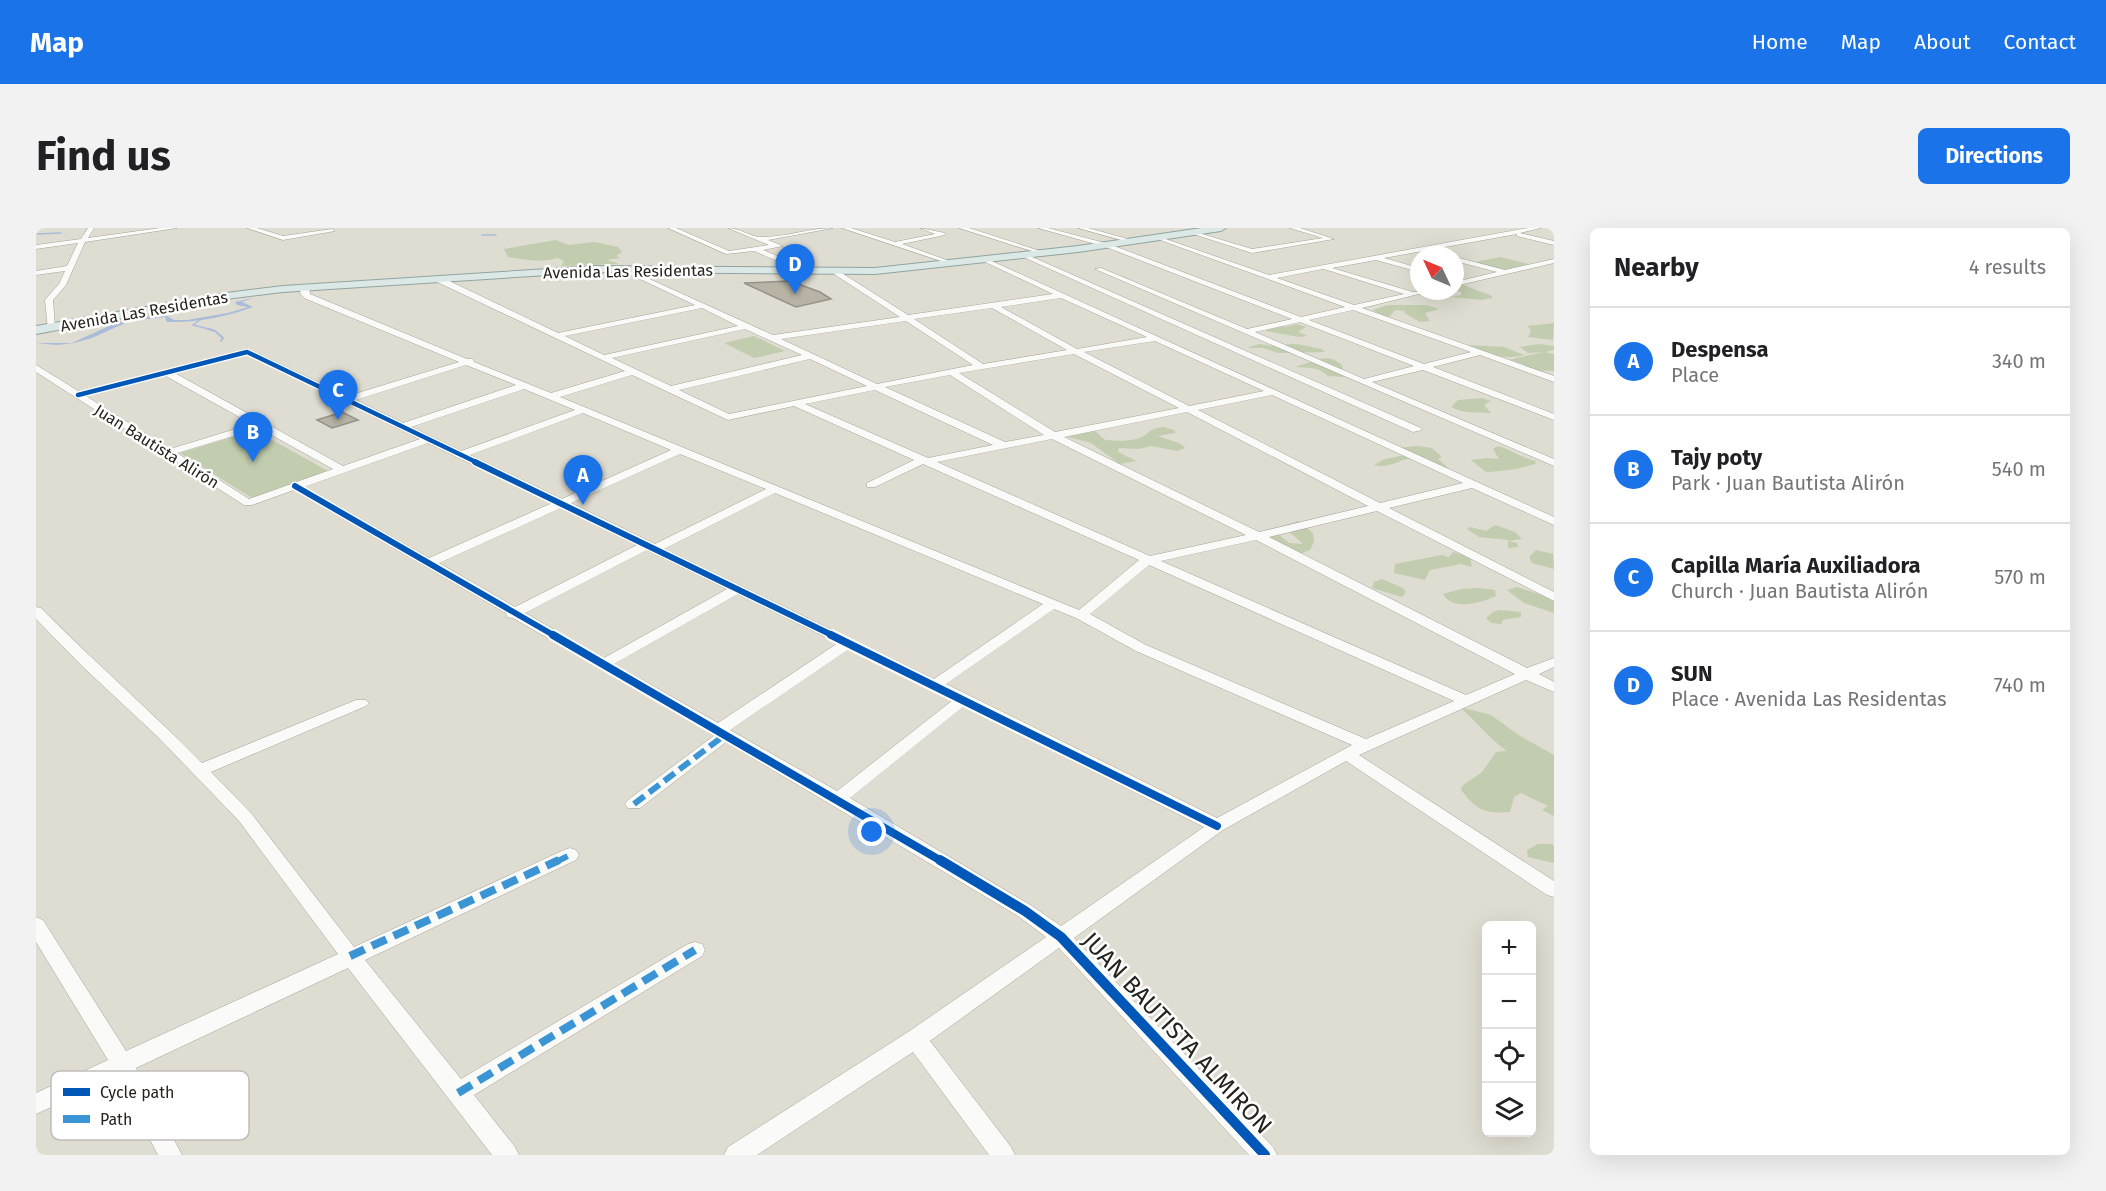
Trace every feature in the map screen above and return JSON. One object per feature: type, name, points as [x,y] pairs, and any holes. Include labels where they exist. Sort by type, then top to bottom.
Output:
[{"type":"main road","name":"Avenida Las Residentas","points":[[36,330],[216,298],[304,291],[354,284],[620,269],[806,272],[889,270],[1106,245],[1221,228]]},
{"type":"street","points":[[51,328],[42,299],[62,285],[88,240],[91,228]]},
{"type":"street","points":[[36,247],[174,228]]},
{"type":"street","points":[[250,228],[282,238],[332,231]]},
{"type":"street","points":[[671,228],[728,253],[779,246],[731,228]]},
{"type":"street","points":[[762,240],[830,228]]},
{"type":"street","points":[[845,228],[952,263]]},
{"type":"street","points":[[893,244],[943,234],[923,228]]},
{"type":"street","points":[[962,228],[1042,253]]},
{"type":"street","points":[[1041,228],[1106,245],[1554,417]]},
{"type":"street","points":[[1082,228],[1132,241]]},
{"type":"street","points":[[1190,232],[1252,251],[1331,239],[1293,228]]},
{"type":"street","points":[[1442,246],[1538,228]]},
{"type":"street","points":[[1510,233],[1554,243]]},
{"type":"street","points":[[1155,237],[1552,377]]},
{"type":"street","points":[[754,249],[806,272]]},
{"type":"street","points":[[1268,277],[1410,252]]},
{"type":"street","points":[[1023,255],[1417,430]]},
{"type":"street","points":[[1375,258],[1410,268]]},
{"type":"street","points":[[985,260],[1554,520]]},
{"type":"street","points":[[1464,261],[1507,272]]},
{"type":"street","points":[[1464,281],[1554,261]]},
{"type":"street","points":[[1323,267],[1410,293]]},
{"type":"street","points":[[36,273],[70,268]]},
{"type":"street","points":[[620,269],[998,446]]},
{"type":"street","points":[[1100,269],[1554,463]]},
{"type":"street","points":[[837,272],[983,368]]},
{"type":"street","points":[[438,279],[560,335],[728,417],[949,373],[1157,338]]},
{"type":"street","points":[[1099,289],[1134,284]]},
{"type":"street","points":[[304,291],[680,450],[1053,603],[1081,615],[1141,648],[1366,745]]},
{"type":"street","points":[[1245,332],[1410,294]]},
{"type":"street","points":[[768,338],[1063,295]]},
{"type":"street","points":[[992,305],[1186,409],[1554,597]]},
{"type":"street","points":[[560,335],[700,306]]},
{"type":"street","points":[[606,357],[744,327]]},
{"type":"street","points":[[1235,350],[1270,343]]},
{"type":"street","points":[[78,395],[225,356],[250,353],[652,546],[1217,826]]},
{"type":"street","points":[[1362,382],[1479,353]]},
{"type":"street","points":[[670,389],[808,357]]},
{"type":"street","points":[[348,399],[470,362]]},
{"type":"street","name":"Juan Bautista Alirón","points":[[36,368],[248,503],[295,486]]},
{"type":"street","points":[[552,396],[635,371]]},
{"type":"street","points":[[166,372],[342,470]]},
{"type":"street","points":[[949,373],[1052,435],[1258,536],[1554,688]]},
{"type":"street","points":[[403,426],[526,385]]},
{"type":"street","points":[[1307,407],[1384,391]]},
{"type":"street","points":[[871,485],[925,460],[1274,392]]},
{"type":"street","points":[[795,403],[1467,701]]},
{"type":"street","points":[[462,454],[584,410]]},
{"type":"street","points":[[168,453],[261,424]]},
{"type":"street","points":[[295,486],[429,440]]},
{"type":"street","points":[[429,563],[680,450]]},
{"type":"street","points":[[1081,615],[1147,560],[1474,484]]},
{"type":"street","name":"JUAN BAUTISTA ALMIRON","points":[[295,486],[512,614],[838,799],[1025,911],[1061,937],[1265,1155]]},
{"type":"street","points":[[512,614],[775,489]]},
{"type":"street","points":[[603,664],[737,589]]},
{"type":"street","points":[[935,685],[1053,603]]},
{"type":"street","points":[[36,611],[88,664],[164,733],[245,818],[350,956],[507,1155]]},
{"type":"street","points":[[634,804],[722,732],[847,644]]},
{"type":"street","points":[[736,1155],[916,1039],[1217,826],[1346,753],[1554,662]]},
{"type":"street","points":[[838,799],[963,699]]},
{"type":"street","points":[[201,770],[227,757],[305,729],[361,703]]},
{"type":"street","points":[[1346,753],[1554,890]]},
{"type":"street","points":[[107,1071],[570,855]]},
{"type":"street","points":[[36,925],[126,1071]]},
{"type":"street","points":[[458,1093],[695,950]]},
{"type":"street","points":[[916,1039],[1003,1155]]},
{"type":"street","points":[[36,1104],[51,1097]]},
{"type":"street","points":[[162,1140],[170,1155]]},
{"type":"green space","points":[[556,240],[568,245],[595,242],[618,247],[622,252],[616,256],[620,258],[607,260],[619,264],[561,266],[564,261],[558,258],[538,261],[508,257],[504,249]]},
{"type":"green space","points":[[1500,257],[1529,264],[1503,270],[1475,262]]},
{"type":"green space","points":[[1464,285],[1492,296],[1492,298],[1482,300],[1464,298]]},
{"type":"green space","points":[[1388,305],[1426,305],[1439,309],[1425,313],[1430,321],[1420,322],[1404,313],[1405,311],[1395,310],[1390,316],[1384,317],[1373,310]]},
{"type":"green space","points":[[1554,323],[1553,340],[1528,337],[1531,331],[1528,326]]},
{"type":"green space","points":[[1297,324],[1306,327],[1298,332],[1308,336],[1299,337],[1266,331],[1268,327],[1278,325],[1285,327]]},
{"type":"green space","points":[[754,336],[785,351],[754,358],[724,343]]},
{"type":"green space","points":[[1259,344],[1279,347],[1289,344],[1300,345],[1322,349],[1325,352],[1278,353],[1263,348],[1247,348]]},
{"type":"green space","points":[[1539,344],[1554,346],[1554,350],[1545,352],[1554,354],[1554,371],[1521,370],[1504,364],[1504,361],[1544,352],[1528,353],[1520,347]]},
{"type":"green space","points":[[1467,345],[1504,347],[1524,355],[1504,357],[1490,355],[1470,351]]},
{"type":"green space","points":[[1324,358],[1333,359],[1342,365],[1344,377],[1328,376],[1313,368],[1295,367]]},
{"type":"green space","points":[[1482,398],[1491,401],[1484,405],[1491,413],[1465,412],[1451,407],[1458,400]]},
{"type":"green space","points":[[1164,427],[1174,430],[1175,433],[1158,436],[1181,444],[1185,448],[1177,451],[1151,446],[1139,449],[1119,448],[1118,452],[1136,461],[1120,464],[1091,443],[1065,436],[1093,429],[1105,440],[1126,441]]},
{"type":"green space","points":[[254,430],[328,471],[252,498],[180,453]]},
{"type":"green space","points":[[1418,446],[1432,448],[1442,457],[1438,459],[1448,468],[1438,468],[1411,459],[1386,466],[1374,465],[1385,459],[1406,455],[1395,448]]},
{"type":"green space","points":[[1498,446],[1536,461],[1535,464],[1511,470],[1486,472],[1471,460],[1499,459],[1493,449]]},
{"type":"green space","points":[[1298,521],[1313,533],[1314,542],[1310,550],[1297,555],[1265,537],[1276,532],[1289,543],[1303,544],[1283,526]]},
{"type":"green space","points":[[1495,525],[1515,532],[1522,539],[1508,541],[1479,537],[1467,529],[1470,527],[1486,531]]},
{"type":"green space","points":[[1508,541],[1517,543],[1518,547],[1508,548]]},
{"type":"green space","points":[[1536,550],[1553,554],[1554,569],[1532,563],[1529,557]]},
{"type":"green space","points":[[1453,552],[1470,557],[1472,567],[1461,564],[1430,570],[1425,580],[1394,573],[1395,564],[1442,555],[1449,557]]},
{"type":"green space","points":[[1382,579],[1403,588],[1406,592],[1402,597],[1372,588],[1374,582]]},
{"type":"green space","points":[[1517,587],[1554,599],[1554,613],[1524,603],[1507,590]]},
{"type":"green space","points":[[1461,589],[1495,590],[1496,596],[1475,603],[1460,604],[1447,599],[1443,594]]},
{"type":"green space","points":[[1499,610],[1521,612],[1521,617],[1503,620],[1501,624],[1491,623],[1486,618]]},
{"type":"green space","points":[[1460,707],[1491,715],[1520,736],[1554,755],[1554,816],[1542,810],[1548,806],[1521,793],[1514,797],[1510,812],[1481,809],[1467,797],[1461,790],[1462,786],[1482,772],[1496,752],[1507,751]]},
{"type":"green space","points":[[1538,844],[1552,844],[1554,863],[1528,857],[1527,850]]},
{"type":"water","points":[[253,298],[242,302],[253,307],[232,314],[178,322],[167,322],[165,317],[130,321],[92,338],[74,343],[57,345],[36,343],[72,343],[111,325],[139,316],[167,316],[174,320],[187,320],[228,313],[248,307],[237,305],[235,302]]},
{"type":"building","points":[[790,281],[820,292],[831,299],[796,307],[744,283]]},
{"type":"building","points":[[342,412],[358,420],[332,428],[317,420]]},
{"type":"waterway","points":[[36,234],[61,233]]},
{"type":"waterway","points":[[482,235],[496,235]]},
{"type":"waterway","points":[[201,319],[193,325],[213,330]]},
{"type":"waterway","points":[[208,329],[215,331],[223,338],[221,341]]},
{"type":"marked path","points":[[634,804],[726,734]]},
{"type":"marked path","points":[[350,956],[570,855]]},
{"type":"marked path","points":[[458,1093],[695,950]]},
{"type":"cycle path","points":[[78,395],[225,356],[247,352],[256,355],[935,685],[1217,826]]},
{"type":"cycle path","points":[[295,486],[838,799],[1025,911],[1061,937],[1265,1155]]},
{"type":"place","name":"SUN","points":[[795,294]]},
{"type":"place","name":"Capilla María Auxiliadora","points":[[338,420]]},
{"type":"place","name":"Tajy poty","points":[[253,462]]},
{"type":"place","name":"Despensa","points":[[583,505]]}]
